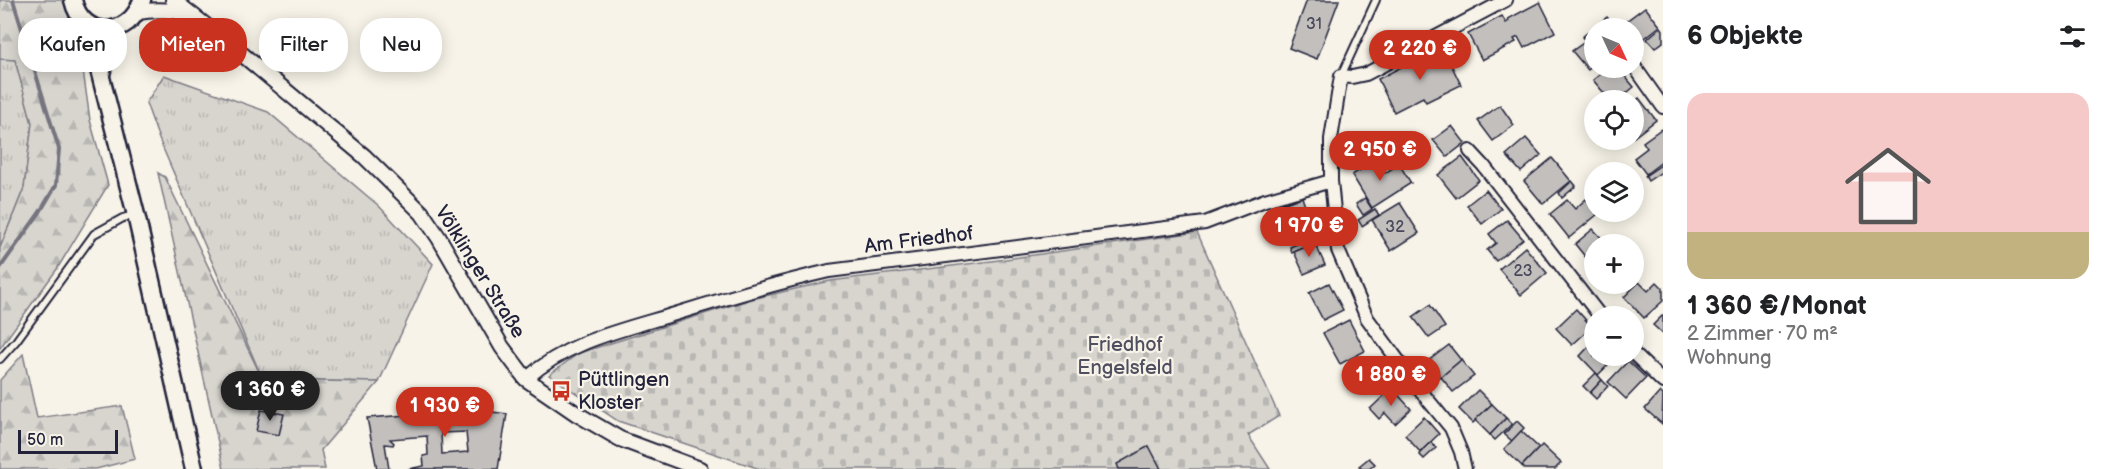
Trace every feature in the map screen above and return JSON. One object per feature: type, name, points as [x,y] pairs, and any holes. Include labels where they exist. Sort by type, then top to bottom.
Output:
[{"type":"main road","points":[[73,0],[75,9],[81,18]]},
{"type":"main road","points":[[127,24],[140,6]]},
{"type":"main road","points":[[101,72],[194,469]]},
{"type":"street","name":"Völklinger Straße","points":[[173,0],[364,156],[422,213],[502,347],[526,379],[577,414],[620,439],[700,469]]},
{"type":"street","points":[[1465,469],[1451,428],[1367,318],[1338,250],[1331,181],[1331,139],[1341,76],[1366,74],[1506,0]]},
{"type":"street","name":"Völklinger Straße","points":[[140,6],[177,11],[192,16]]},
{"type":"street","points":[[1642,78],[1663,107]]},
{"type":"street","points":[[1470,151],[1592,306]]},
{"type":"street","name":"Am Friedhof","points":[[526,379],[542,364],[576,345],[769,285],[829,271],[1205,223],[1265,201],[1331,181]]},
{"type":"street","points":[[1644,364],[1663,382]]},
{"type":"lane","points":[[1341,76],[1376,0]]},
{"type":"lane","points":[[0,359],[16,341],[94,234],[123,218],[136,215]]},
{"type":"green space","points":[[0,0],[64,0],[70,18],[18,18],[18,71],[15,60],[0,59]]},
{"type":"green space","points":[[0,59],[15,59],[32,123],[24,188],[0,248]]},
{"type":"green space","points":[[18,72],[83,72],[90,120],[108,185],[57,269],[0,348],[0,248],[24,188],[32,123]]},
{"type":"green space","points":[[164,75],[268,112],[379,206],[433,264],[379,382],[263,380],[159,139],[146,103]]},
{"type":"green space","points":[[158,173],[165,177],[263,380],[379,382],[321,450],[325,469],[224,469]]},
{"type":"green space","name":"Friedhof Engelsfeld","points":[[1197,232],[1279,416],[1248,435],[1270,469],[760,469],[618,421],[549,375],[579,353],[752,299],[830,281]]},
{"type":"green space","points":[[23,354],[37,418],[122,406],[135,459],[96,469],[0,469],[0,380]]},
{"type":"building","points":[[1307,0],[1339,0],[1317,59],[1289,48]]},
{"type":"building","points":[[1540,2],[1555,32],[1524,48],[1518,37],[1514,39],[1516,42],[1482,60],[1468,34],[1502,16],[1506,23],[1508,19]]},
{"type":"building","points":[[1645,7],[1660,26],[1644,39],[1644,18],[1630,18]]},
{"type":"building","points":[[1661,27],[1663,42],[1655,48],[1647,39]]},
{"type":"building","points":[[1584,42],[1584,65],[1572,51]]},
{"type":"building","points":[[1444,50],[1461,85],[1426,102],[1423,97],[1394,112],[1378,79],[1407,64],[1409,67]]},
{"type":"building","points":[[1596,78],[1626,78],[1634,87],[1630,90],[1602,90],[1593,80]]},
{"type":"building","points":[[1644,104],[1656,120],[1644,129]]},
{"type":"building","points":[[1500,105],[1514,125],[1493,141],[1478,121]]},
{"type":"building","points":[[1452,126],[1465,143],[1447,157],[1433,140]]},
{"type":"building","points":[[1661,129],[1663,132],[1663,161],[1646,174],[1644,162],[1637,162],[1634,158],[1647,148],[1644,141]]},
{"type":"building","points":[[1526,138],[1541,155],[1521,172],[1506,155]]},
{"type":"building","points":[[1462,157],[1479,180],[1456,198],[1438,175]]},
{"type":"building","points":[[1552,158],[1571,181],[1543,204],[1524,181]]},
{"type":"building","points":[[1377,160],[1385,173],[1399,164],[1411,183],[1372,208],[1352,175]]},
{"type":"building","points":[[1661,165],[1663,171],[1648,181],[1645,176]]},
{"type":"building","points":[[1572,181],[1576,186],[1562,198],[1559,193]]},
{"type":"building","points":[[1486,190],[1501,209],[1482,224],[1467,205]]},
{"type":"building","points":[[1302,197],[1313,231],[1280,243],[1273,222],[1285,218],[1280,205]]},
{"type":"building","points":[[1365,198],[1372,209],[1363,215],[1356,204]]},
{"type":"building","points":[[1567,200],[1575,209],[1584,201],[1584,222],[1588,222],[1569,238],[1550,214]]},
{"type":"building","points":[[1400,203],[1419,233],[1391,251],[1372,220]]},
{"type":"building","points":[[1375,209],[1379,215],[1362,226],[1358,220]]},
{"type":"building","points":[[1507,220],[1523,239],[1496,261],[1487,250],[1496,243],[1489,234]]},
{"type":"building","points":[[1593,229],[1598,234],[1587,234]]},
{"type":"building","points":[[1584,236],[1584,255],[1575,244]]},
{"type":"building","points":[[1304,241],[1307,246],[1292,253],[1290,247]]},
{"type":"building","points":[[1315,243],[1325,265],[1304,274],[1294,252]]},
{"type":"building","points":[[1525,247],[1547,273],[1521,295],[1499,269]]},
{"type":"building","points":[[1657,282],[1663,288],[1663,301],[1644,318],[1644,306],[1633,306],[1624,297],[1627,294],[1644,294],[1644,287],[1648,291]]},
{"type":"building","points":[[1329,283],[1343,310],[1323,320],[1309,293]]},
{"type":"building","points":[[1430,305],[1445,327],[1429,338],[1413,317]]},
{"type":"building","points":[[1576,309],[1584,318],[1584,334],[1572,345],[1556,328]]},
{"type":"building","points":[[1663,315],[1663,334],[1653,325]]},
{"type":"building","points":[[1349,320],[1365,351],[1340,364],[1323,333]]},
{"type":"building","points":[[1449,345],[1461,360],[1441,377],[1428,361]]},
{"type":"building","points":[[1461,360],[1474,376],[1453,392],[1441,377]]},
{"type":"building","points":[[1371,362],[1385,380],[1369,393],[1354,375]]},
{"type":"building","points":[[1589,366],[1607,366],[1598,375]]},
{"type":"building","points":[[1623,366],[1633,366],[1646,378],[1626,399],[1608,382]]},
{"type":"building","points":[[1596,373],[1602,380],[1590,393],[1583,386]]},
{"type":"building","points":[[1602,380],[1608,386],[1596,399],[1590,393]]},
{"type":"building","points":[[1392,388],[1411,409],[1395,424],[1385,413],[1379,419],[1370,409]]},
{"type":"building","points":[[1478,390],[1492,404],[1473,423],[1459,409]]},
{"type":"building","points":[[1660,392],[1663,395],[1662,424],[1645,409]]},
{"type":"building","points":[[1492,404],[1506,418],[1490,435],[1475,420]]},
{"type":"building","points":[[261,410],[284,414],[279,435],[256,431]]},
{"type":"building","points":[[477,410],[507,414],[498,469],[408,469],[424,466],[423,456],[428,455],[427,436],[390,439],[393,445],[385,444],[389,469],[377,469],[367,418]],"holes":[[[466,432],[468,452],[442,454],[441,433]]]},
{"type":"building","points":[[1424,417],[1439,434],[1420,452],[1405,435]]},
{"type":"building","points":[[1506,418],[1512,424],[1495,440],[1490,435]]},
{"type":"building","points":[[1517,421],[1524,428],[1512,441],[1504,434]]},
{"type":"building","points":[[1521,431],[1539,448],[1522,466],[1504,449]]},
{"type":"building","points":[[1431,442],[1436,448],[1424,459],[1419,454]]},
{"type":"building","points":[[1542,445],[1561,463],[1555,469],[1525,469],[1522,466]]},
{"type":"building","points":[[1149,446],[1161,469],[1119,469],[1117,464]]},
{"type":"building","points":[[1369,458],[1375,464],[1369,469],[1362,469],[1359,466]]},
{"type":"waterway","points":[[0,268],[40,212],[56,185],[59,149],[13,0]]},
{"type":"place","name":"Püttlingen Kloster","points":[[561,391]]}]
